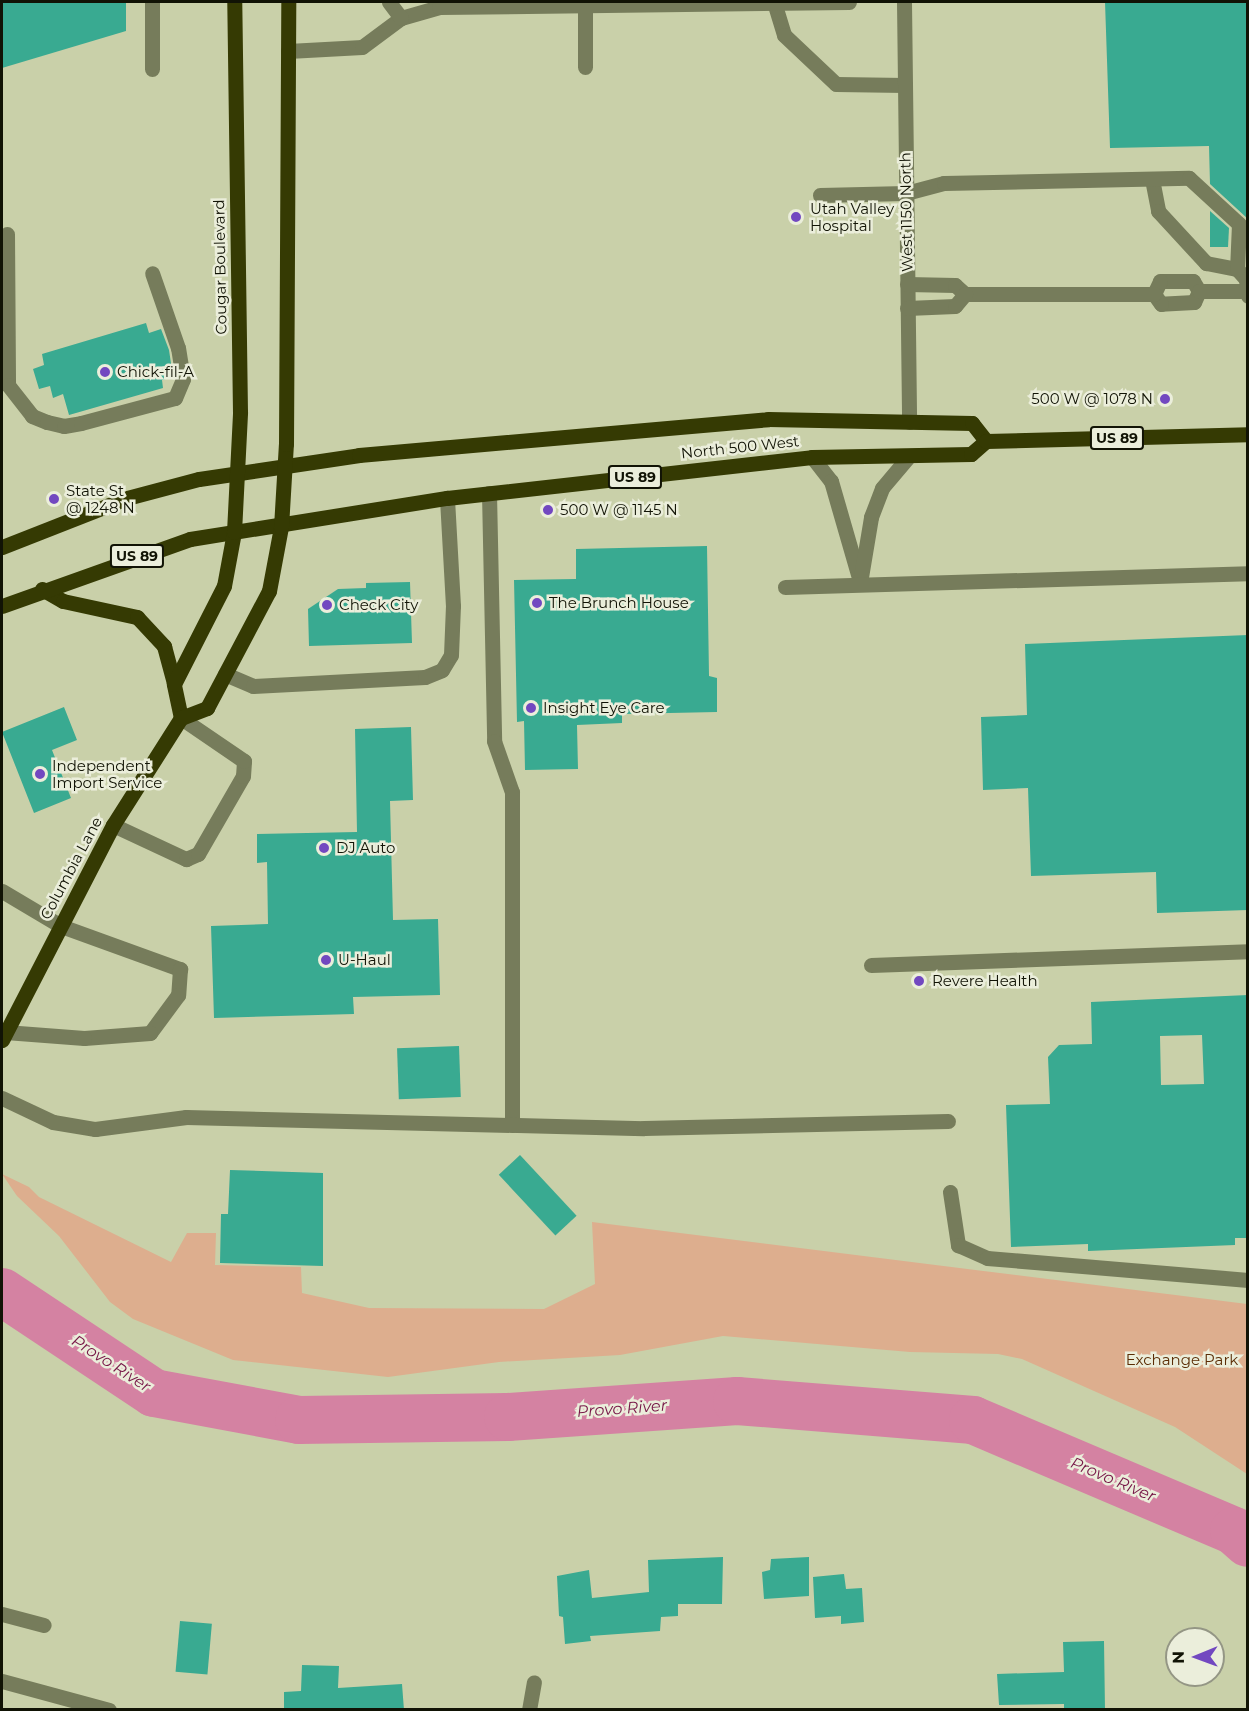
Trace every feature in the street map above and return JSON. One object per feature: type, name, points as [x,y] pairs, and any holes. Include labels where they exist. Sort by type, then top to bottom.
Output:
[{"type":"main road","name":"Cougar Boulevard","points":[[234,2],[238,471],[234,532]]},
{"type":"main road","points":[[42,589],[63,601],[137,617],[164,646],[181,718],[207,708],[268,591],[281,527],[284,466],[288,2]]},
{"type":"main road","name":"North 500 West","points":[[2,547],[127,498],[238,471],[516,440],[768,419],[972,423],[986,441]]},
{"type":"main road","name":"North 500 West","points":[[281,527],[447,498],[812,457],[971,454],[986,441],[1248,434]]},
{"type":"main road","name":"US 89","points":[[2,606],[42,589],[174,543],[234,532],[281,527]]},
{"type":"main road","points":[[174,684],[224,586],[234,532]]},
{"type":"main road","name":"Columbia Lane","points":[[3,1036],[113,825],[181,718]]},
{"type":"street","points":[[152,2],[153,69]]},
{"type":"street","points":[[389,2],[401,18]]},
{"type":"street","points":[[774,2],[784,35],[837,84],[905,85]]},
{"type":"street","points":[[288,51],[362,47],[401,18],[439,7],[585,3],[849,2]]},
{"type":"street","name":"West 1150 North","points":[[904,2],[909,422]]},
{"type":"street","points":[[585,3],[585,67]]},
{"type":"street","points":[[820,195],[906,193],[944,183],[1189,178],[1239,224],[1237,269]]},
{"type":"street","points":[[1152,179],[1158,211],[1206,263],[1237,269],[1246,279],[1248,296]]},
{"type":"street","points":[[7,234],[8,385],[32,416],[47,422],[64,426],[81,423],[175,398],[183,379],[178,348],[152,273]]},
{"type":"street","points":[[1154,294],[1160,281],[1193,281],[1199,291]]},
{"type":"street","points":[[907,284],[956,285],[965,294],[1154,294]]},
{"type":"street","points":[[1199,291],[1247,291]]},
{"type":"street","points":[[1154,294],[1161,304],[1185,303],[1194,302],[1199,291]]},
{"type":"street","points":[[907,308],[955,306],[965,294]]},
{"type":"street","points":[[861,583],[871,517],[878,498],[909,456]]},
{"type":"street","points":[[812,457],[831,481],[861,583]]},
{"type":"street","points":[[489,493],[494,741],[512,792],[512,1125]]},
{"type":"street","points":[[225,674],[253,686],[425,677],[442,670],[451,655],[453,606],[447,498]]},
{"type":"street","points":[[785,587],[1248,573]]},
{"type":"street","points":[[113,825],[186,860],[198,854],[243,776],[244,761],[181,718]]},
{"type":"street","points":[[2,891],[60,926],[180,969],[178,994],[150,1033],[84,1038],[3,1036]]},
{"type":"street","points":[[871,965],[1248,951]]},
{"type":"street","points":[[2,1098],[53,1122],[95,1129],[186,1117],[644,1128],[948,1120]]},
{"type":"street","points":[[950,1192],[958,1245],[987,1258],[1248,1280]]},
{"type":"street","points":[[2,1614],[44,1625]]},
{"type":"street","points":[[2,1681],[109,1710]]},
{"type":"street","points":[[529,1710],[534,1682]]},
{"type":"green space","name":"Exchange Park","points":[[2,1174],[29,1187],[39,1197],[171,1262],[187,1233],[216,1233],[215,1265],[301,1267],[302,1293],[369,1308],[544,1309],[595,1284],[592,1222],[1247,1304],[1247,1474],[1175,1427],[1022,1359],[998,1354],[910,1352],[723,1336],[620,1355],[499,1362],[388,1377],[233,1360],[133,1319],[110,1302],[59,1236],[17,1196]]},
{"type":"building","points":[[2,2],[126,2],[126,31],[2,68]]},
{"type":"building","points":[[1105,2],[1248,2],[1248,219],[1210,184],[1209,146],[1110,148]]},
{"type":"building","points":[[1210,211],[1229,228],[1228,247],[1210,247]]},
{"type":"building","name":"Chick-fil-A","points":[[146,323],[149,333],[161,329],[169,350],[173,377],[162,380],[163,388],[69,415],[63,394],[53,398],[50,386],[39,389],[33,369],[44,365],[42,354]]},
{"type":"building","points":[[707,546],[709,676],[717,678],[717,712],[622,714],[622,723],[577,725],[578,769],[525,770],[524,721],[517,722],[514,580],[576,579],[576,549]]},
{"type":"building","points":[[410,582],[412,643],[309,646],[308,609],[338,589],[366,588],[366,583]]},
{"type":"building","points":[[1248,635],[1248,910],[1157,913],[1156,872],[1031,876],[1028,788],[983,790],[981,717],[1027,715],[1025,644]]},
{"type":"building","name":"Independent Import Service","points":[[64,707],[77,740],[52,750],[71,798],[34,813],[2,732]]},
{"type":"building","points":[[411,727],[413,800],[390,801],[393,920],[438,919],[440,995],[353,997],[354,1014],[214,1018],[211,926],[268,924],[267,862],[257,863],[257,834],[357,832],[355,729]]},
{"type":"building","points":[[1248,995],[1248,1238],[1235,1238],[1235,1245],[1088,1251],[1088,1244],[1011,1247],[1006,1105],[1050,1104],[1048,1057],[1059,1045],[1092,1044],[1091,1002]],"holes":[[[1202,1035],[1204,1084],[1161,1085],[1160,1036]]]},
{"type":"building","points":[[459,1046],[461,1097],[399,1099],[397,1048]]},
{"type":"building","points":[[520,1155],[577,1216],[555,1235],[499,1175]]},
{"type":"building","points":[[230,1170],[323,1173],[323,1266],[220,1263],[221,1214],[228,1214]]},
{"type":"building","points":[[723,1557],[722,1604],[678,1604],[678,1616],[661,1617],[660,1631],[590,1636],[591,1641],[565,1644],[563,1617],[559,1616],[557,1576],[589,1570],[592,1598],[649,1592],[648,1560]]},
{"type":"building","points":[[809,1557],[809,1596],[764,1599],[762,1572],[770,1570],[771,1559]]},
{"type":"building","points":[[844,1574],[846,1589],[862,1588],[864,1622],[841,1624],[841,1616],[815,1618],[813,1577]]},
{"type":"building","points":[[180,1621],[212,1624],[207,1675],[176,1672]]},
{"type":"building","points":[[1104,1641],[1105,1710],[1064,1710],[1064,1704],[999,1705],[997,1674],[1064,1672],[1063,1642]]},
{"type":"building","points":[[302,1665],[339,1666],[338,1688],[402,1684],[404,1710],[284,1708],[284,1692],[301,1691]]},
{"type":"waterway","name":"Provo River","points":[[2,1292],[154,1393],[299,1420],[508,1417],[737,1401],[973,1420],[1234,1531],[1248,1543]]},
{"type":"place","name":"Utah Valley Hospital","points":[[796,217]]},
{"type":"place","name":"Chick-fil-A","points":[[105,372]]},
{"type":"place","name":"500 W @ 1078 N","points":[[1165,399]]},
{"type":"place","name":"State St @ 1248 N","points":[[54,499]]},
{"type":"place","name":"500 W @ 1145 N","points":[[548,510]]},
{"type":"place","name":"The Brunch House","points":[[537,603]]},
{"type":"place","name":"Check City","points":[[327,605]]},
{"type":"place","name":"Insight Eye Care","points":[[531,708]]},
{"type":"place","name":"Independent Import Service","points":[[40,774]]},
{"type":"place","name":"DJ Auto","points":[[324,848]]},
{"type":"place","name":"U-Haul","points":[[326,960]]},
{"type":"place","name":"Revere Health","points":[[919,981]]}]
